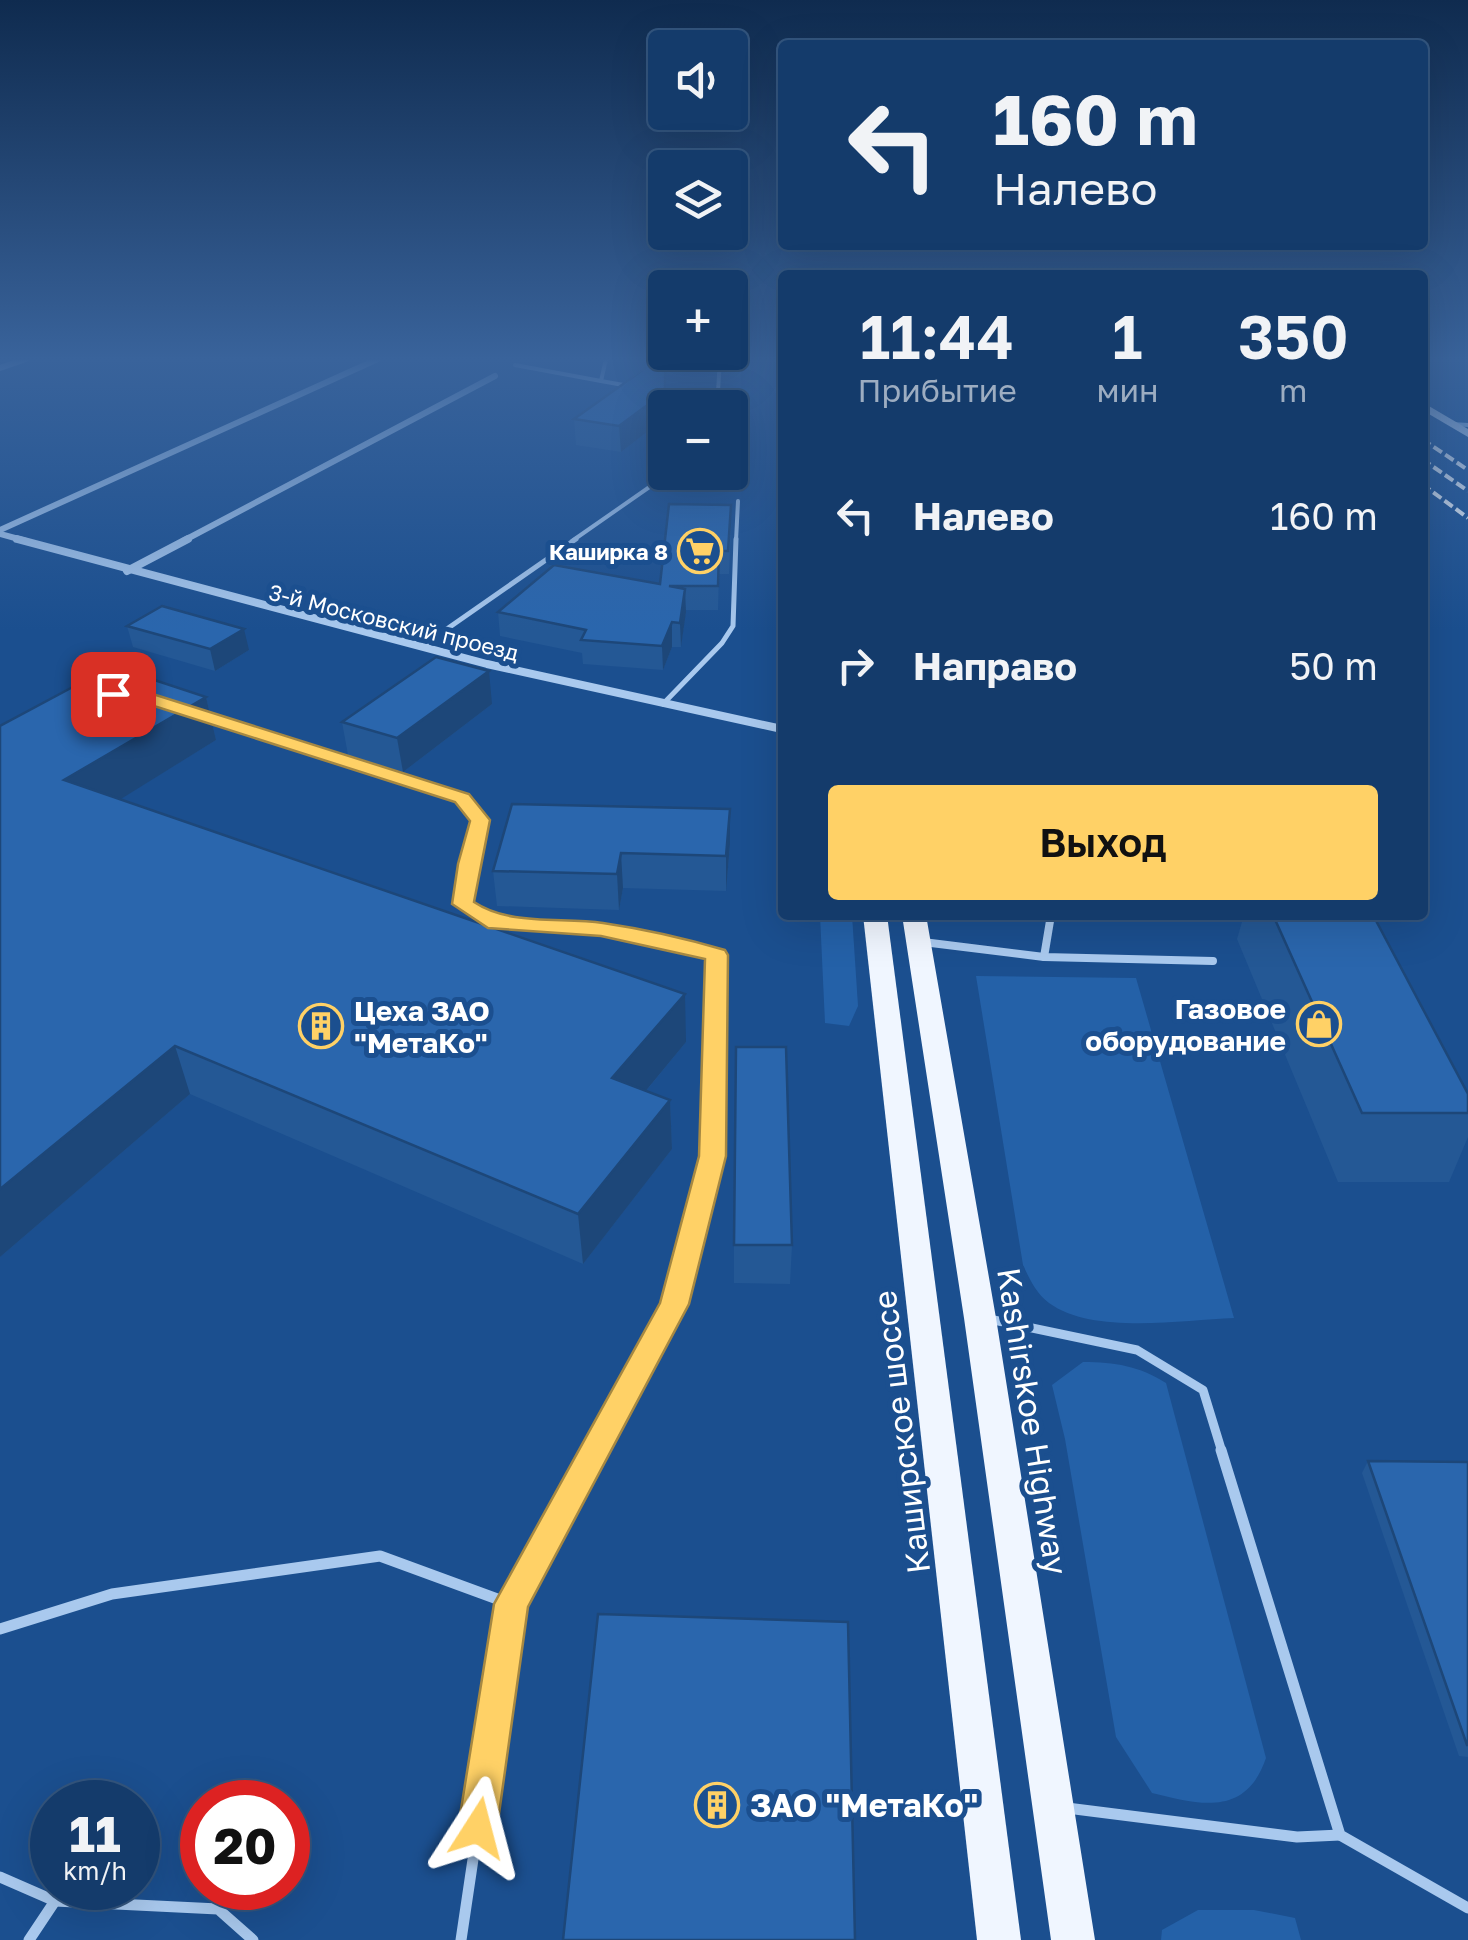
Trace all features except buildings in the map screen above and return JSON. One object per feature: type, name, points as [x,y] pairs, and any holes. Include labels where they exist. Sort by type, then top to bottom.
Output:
[{"type":"main road","name":"Каширское шоссе","points":[[876,920],[998,1940]]},
{"type":"main road","name":"Kashirskoe Highway","points":[[917,928],[980,1318],[1072,1940]]},
{"type":"street","points":[[2,535],[185,450]]},
{"type":"street","points":[[126,572],[357,450]]},
{"type":"street","name":"3-й Московский проезд","points":[[2,535],[126,572],[419,648],[778,728]]},
{"type":"lane","points":[[419,648],[648,488]]},
{"type":"lane","points":[[662,704],[722,643],[733,626],[738,501]]},
{"type":"lane","points":[[186,710],[462,798],[480,820],[468,864],[463,904],[488,921],[601,930],[673,942],[717,955],[712,1156],[674,1304],[511,1604],[461,1940]]},
{"type":"lane","points":[[1044,958],[1050,920]]},
{"type":"lane","points":[[917,928],[1044,958],[1212,961]]},
{"type":"lane","points":[[980,1318],[1137,1350],[1202,1390],[1340,1835]]},
{"type":"lane","points":[[0,1629],[112,1594],[380,1556],[511,1604]]},
{"type":"lane","points":[[1053,1806],[1297,1837],[1340,1835],[1468,1908]]},
{"type":"lane","points":[[0,1877],[30,1890]]},
{"type":"lane","points":[[160,1906],[218,1908],[253,1940]]},
{"type":"lane","points":[[29,1940],[49,1910]]},
{"type":"shaded area","points":[[820,920],[852,920],[858,1006],[849,1026],[825,1023]]},
{"type":"shaded area","points":[[976,976],[1136,978],[1234,1318],[1138,1323],[1089,1319],[1067,1313],[1037,1291],[1023,1265]]},
{"type":"shaded area","points":[[1083,1362],[1126,1366],[1166,1383],[1266,1758],[1257,1777],[1234,1798],[1204,1803],[1152,1793],[1116,1737],[1065,1439],[1052,1385]]},
{"type":"shaded area","points":[[1198,1910],[1254,1910],[1295,1918],[1301,1940],[1161,1940],[1162,1930]]},
{"type":"railway","points":[[1438,450],[1468,470]]},
{"type":"railway","points":[[1428,463],[1468,491]]},
{"type":"railway","points":[[1428,488],[1468,518]]},
{"type":"place","name":"Каширка 8","points":[[700,551]]},
{"type":"place","name":"Газовое оборудование","points":[[1319,1024]]},
{"type":"place","name":"Цеха ЗАО \"МетаКо\"","points":[[321,1026]]},
{"type":"place","name":"ЗАО \"МетаКо\"","points":[[717,1805]]},
{"type":"route","points":[[113,694],[130,693],[462,798],[480,820],[468,864],[463,904],[488,921],[601,930],[673,942],[717,955],[712,1156],[674,1304],[511,1604],[478,1828]]}]
